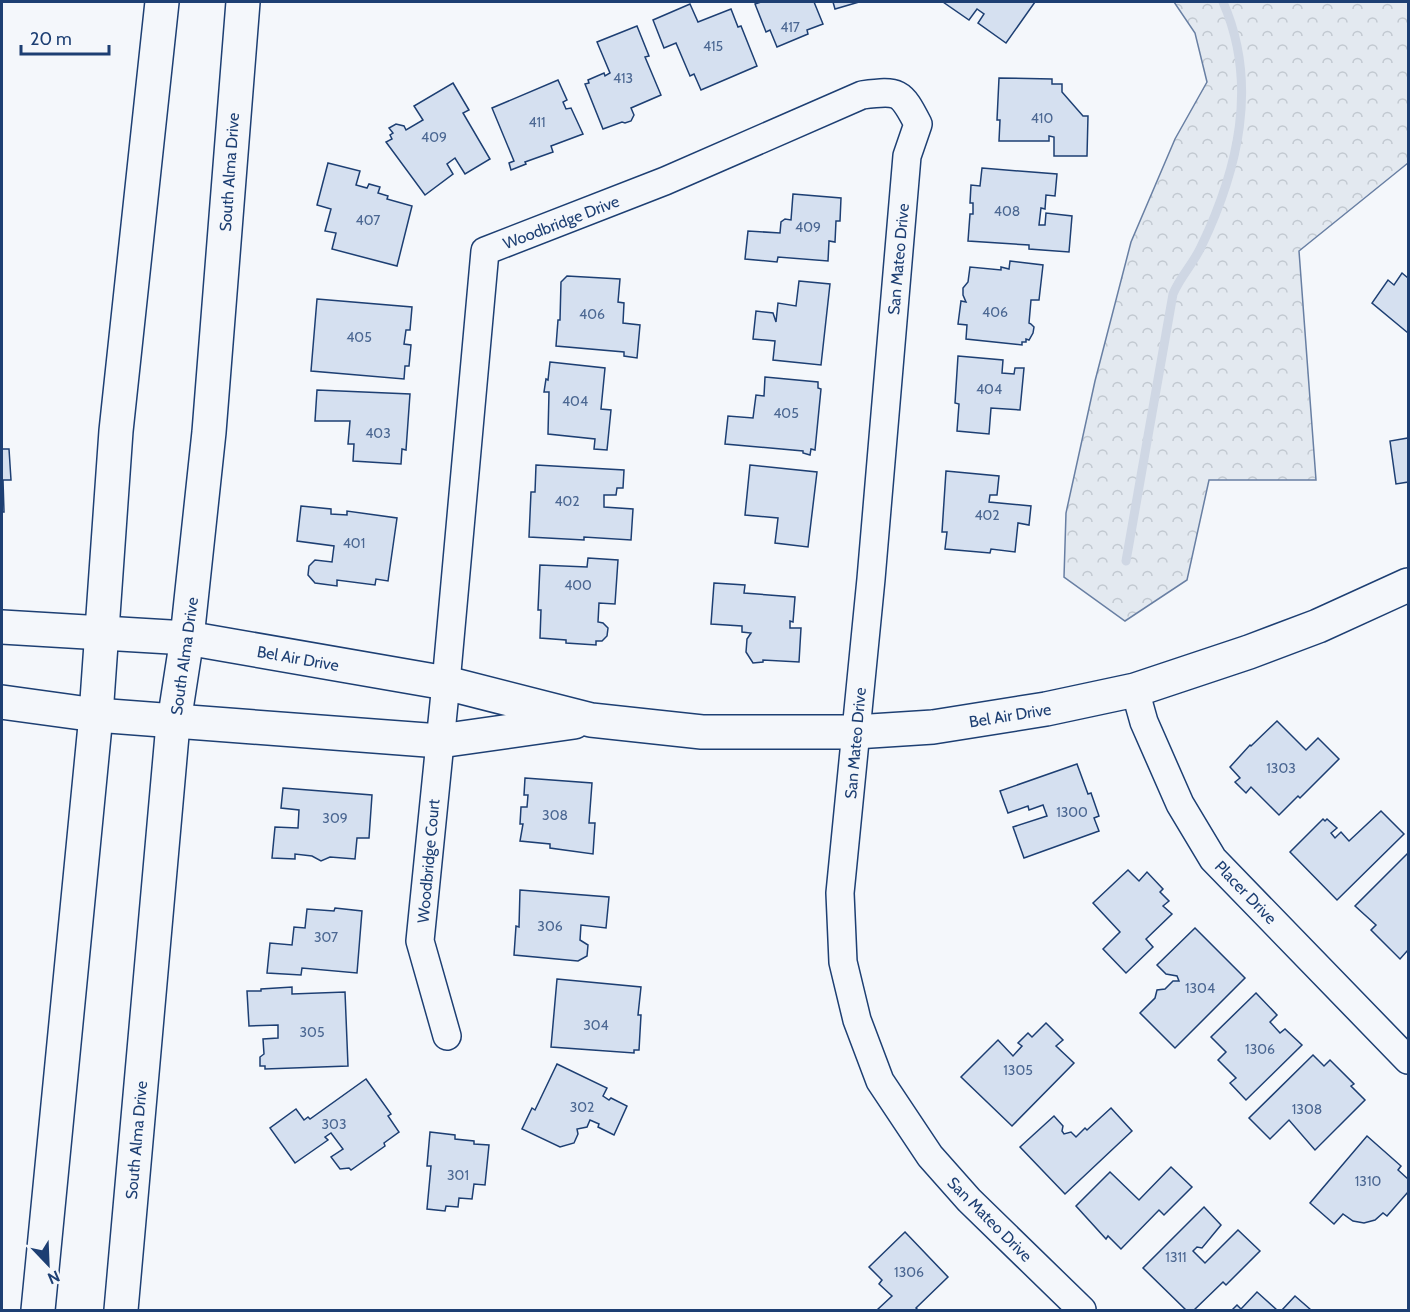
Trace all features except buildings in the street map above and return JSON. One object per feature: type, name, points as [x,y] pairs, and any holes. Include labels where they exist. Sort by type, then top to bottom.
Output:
[{"type":"main road","points":[[38,1311],[96,715],[116,431],[162,2]]},
{"type":"main road","name":"South Alma Drive","points":[[121,1311],[172,735],[187,638],[209,432],[243,2]]},
{"type":"main road","name":"Bel Air Drive","points":[[2,627],[187,638],[446,684],[591,720],[702,732],[855,732],[945,725],[1046,710],[1136,690],[1308,630],[1408,585]]},
{"type":"main road","name":"Bel Air Drive","points":[[2,702],[96,715],[440,741],[591,720]]},
{"type":"street","name":"Woodbridge Drive","points":[[446,684],[485,251],[665,182],[862,95],[889,92],[905,99]]},
{"type":"street","name":"San Mateo Drive","points":[[905,99],[918,124],[907,156],[872,567],[840,893],[843,962],[857,1020],[880,1081],[930,1156],[969,1200],[1082,1311]]},
{"type":"street","name":"Woodbridge Court","points":[[446,684],[420,941],[447,1036]]},
{"type":"street","name":"Placer Drive","points":[[1136,690],[1144,722],[1180,804],[1213,859],[1408,1060]]},
{"type":"green space","points":[[1174,2],[1408,2],[1408,163],[1299,251],[1316,480],[1209,480],[1187,580],[1125,621],[1064,577],[1066,513],[1095,381],[1131,242],[1175,139],[1207,82],[1195,33]]},
{"type":"waterway","points":[[1126,561],[1173,294],[1198,253],[1214,218],[1234,157],[1242,95],[1240,64],[1234,33],[1223,2]]}]
